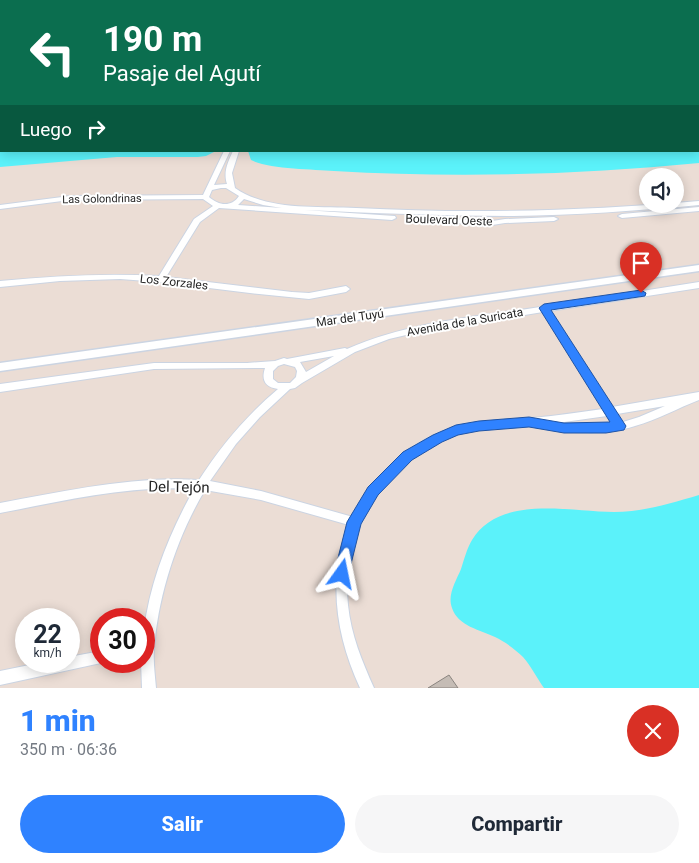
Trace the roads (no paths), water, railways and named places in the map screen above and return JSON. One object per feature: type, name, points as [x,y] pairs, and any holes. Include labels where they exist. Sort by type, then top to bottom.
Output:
[{"type":"street","points":[[161,279],[197,221],[217,206],[205,197],[227,152]]},
{"type":"street","points":[[228,207],[238,202],[242,196],[232,186],[228,172],[236,152]]},
{"type":"street","points":[[209,189],[220,186],[232,186]]},
{"type":"street","name":"Boulevard Oeste","points":[[242,196],[274,204],[342,212],[486,224],[697,206]]},
{"type":"street","name":"Las Golondrinas","points":[[0,207],[70,198],[205,197]]},
{"type":"street","name":"Boulevard Oeste","points":[[217,206],[342,212],[564,216]]},
{"type":"street","points":[[471,222],[468,219],[473,214]]},
{"type":"street","points":[[487,214],[493,218],[494,222]]},
{"type":"street","name":"Mar del Tuyú","points":[[0,367],[699,268]]},
{"type":"street","name":"Los Zorzales","points":[[0,284],[86,277],[161,279],[292,295],[314,295],[346,290]]},
{"type":"street","name":"Avenida de la Suricata","points":[[154,608],[181,526],[203,485],[237,435],[287,387],[352,350],[387,337],[419,329],[699,285]]},
{"type":"street","points":[[544,308],[619,426]]},
{"type":"street","name":"Avenida de la Suricata","points":[[0,388],[139,367],[274,364],[352,350]]},
{"type":"street","points":[[290,361],[301,368],[302,376],[300,380]]},
{"type":"street","points":[[274,364],[266,374],[268,381],[272,384],[287,387]]},
{"type":"street","name":"Avenida de la Suricata","points":[[248,366],[266,374]]},
{"type":"street","points":[[272,384],[272,400]]},
{"type":"street","points":[[367,688],[360,674],[342,614],[342,574],[354,522],[373,491],[407,456],[424,445],[456,431],[479,426],[610,412],[696,397]]},
{"type":"street","points":[[529,422],[564,428],[606,428],[634,423],[696,397]]},
{"type":"street","name":"Del Tejón","points":[[0,508],[97,491],[152,484],[203,485],[281,500],[354,522]]},
{"type":"street","points":[[0,678],[90,659]]},
{"type":"street","name":"Avenida de la Suricata","points":[[148,673],[149,688]]},
{"type":"water","points":[[0,152],[214,152],[198,157],[117,157],[0,167]]},
{"type":"water","points":[[248,152],[699,152],[699,163],[562,173],[471,175],[334,171],[279,167],[251,160]]},
{"type":"water","points":[[699,495],[699,688],[544,688],[517,651],[506,643],[464,623],[452,608],[451,593],[470,543],[484,526],[500,516],[518,511],[537,509],[614,512],[646,509]]}]
